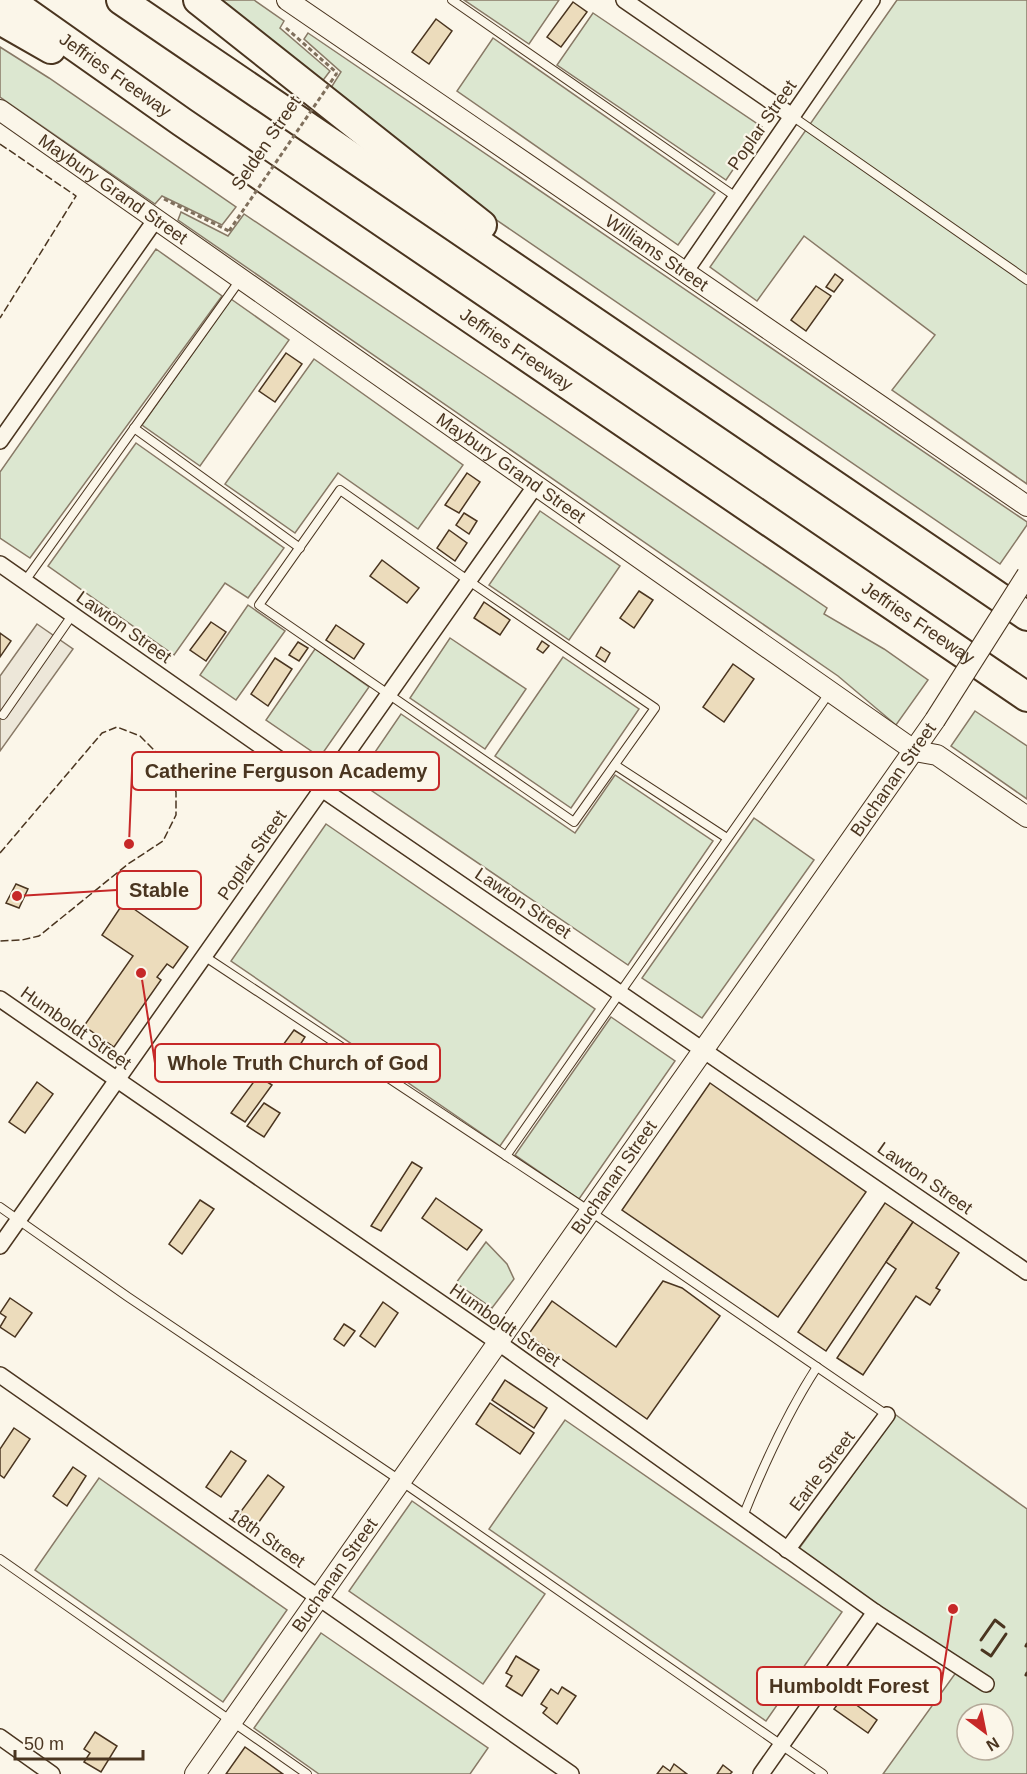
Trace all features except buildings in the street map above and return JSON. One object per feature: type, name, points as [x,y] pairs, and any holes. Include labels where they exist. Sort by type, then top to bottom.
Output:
[{"type":"highway","name":"Jeffries Freeway","points":[[9,0],[183,122],[1027,697]]},
{"type":"highway","points":[[121,0],[1027,616]]},
{"type":"highway","points":[[198,0],[666,372]]},
{"type":"highway","points":[[0,20],[183,122]]},
{"type":"street","points":[[624,0],[792,116]]},
{"type":"street","name":"Poplar Street","points":[[685,272],[872,0]]},
{"type":"street","name":"Williams Street","points":[[298,3],[1027,506]]},
{"type":"street","name":"Maybury Grand Street","points":[[0,110],[915,751],[936,755],[1027,817]]},
{"type":"street","points":[[0,441],[156,219]]},
{"type":"street","name":"Poplar Street","points":[[0,1246],[536,485]]},
{"type":"street","name":"Lawton Street","points":[[0,564],[322,789],[1027,1272]]},
{"type":"street","name":"Buchanan Street","points":[[195,1774],[591,1212],[703,1049],[915,751],[1027,575]]},
{"type":"street","name":"Humboldt Street","points":[[0,999],[499,1343],[875,1612],[986,1684]]},
{"type":"street","name":"18th Street","points":[[0,1375],[571,1774]]},
{"type":"street","name":"Earle Street","points":[[787,1550],[887,1415]]},
{"type":"street","points":[[761,1774],[875,1612]]},
{"type":"street","points":[[0,1737],[52,1774]]},
{"type":"lane","points":[[452,0],[736,197]]},
{"type":"lane","points":[[792,116],[1027,280]]},
{"type":"lane","points":[[25,581],[241,279]]},
{"type":"lane","points":[[134,428],[300,548]]},
{"type":"lane","points":[[340,490],[655,708],[574,822],[259,605],[300,548],[340,490]]},
{"type":"lane","points":[[3,715],[73,614]]},
{"type":"lane","points":[[506,1156],[830,691]]},
{"type":"lane","points":[[615,765],[727,838]]},
{"type":"lane","points":[[204,956],[591,1212],[887,1415]]},
{"type":"lane","points":[[0,1207],[128,1297],[402,1481],[823,1774]]},
{"type":"lane","points":[[742,1518],[759,1476],[792,1409],[817,1367]]},
{"type":"lane","points":[[0,1559],[307,1774]]},
{"type":"path","name":"Selden Street","points":[[164,199],[229,231],[337,73],[286,27]]},
{"type":"green space","points":[[208,0],[254,0],[284,21],[280,28],[330,71],[318,87]]},
{"type":"green space","points":[[464,0],[559,0],[529,44]]},
{"type":"green space","points":[[897,0],[1027,0],[1027,484],[892,390],[935,335],[804,236],[757,301],[710,267]]},
{"type":"green space","points":[[593,13],[762,127],[726,180],[557,65]]},
{"type":"green space","points":[[308,33],[1027,522],[1000,564],[473,204],[327,94],[341,72],[304,39]]},
{"type":"green space","points":[[493,38],[715,193],[678,245],[457,91]]},
{"type":"green space","points":[[0,47],[49,78],[236,207],[222,225],[162,196],[155,204],[0,97]]},
{"type":"green space","points":[[181,212],[228,236],[244,214],[827,608],[824,614],[884,649],[928,680],[896,725],[838,676],[178,220]]},
{"type":"green space","points":[[156,249],[222,296],[30,558],[0,538],[0,472]]},
{"type":"green space","points":[[231,299],[289,340],[200,466],[142,425]]},
{"type":"green space","points":[[314,359],[463,465],[418,529],[338,473],[295,533],[225,484]]},
{"type":"green space","points":[[136,443],[284,548],[248,598],[225,583],[174,655],[48,566]]},
{"type":"green space","points":[[540,511],[620,566],[569,640],[489,585]]},
{"type":"green space","points":[[248,605],[285,631],[236,700],[200,675]]},
{"type":"green space","points":[[450,638],[526,689],[485,749],[410,698]]},
{"type":"green space","points":[[315,649],[369,687],[320,757],[266,720]]},
{"type":"green space","points":[[563,657],[639,709],[571,808],[495,756]]},
{"type":"green space","points":[[975,711],[1027,746],[1027,799],[951,746]]},
{"type":"green space","points":[[401,714],[575,833],[615,775],[713,841],[628,965],[356,780]]},
{"type":"green space","points":[[754,818],[814,860],[702,1018],[642,978]]},
{"type":"green space","points":[[326,824],[595,1009],[500,1146],[231,961]]},
{"type":"green space","points":[[611,1017],[675,1061],[579,1199],[515,1155]]},
{"type":"green space","points":[[486,1242],[507,1264],[514,1279],[492,1308],[456,1283]]},
{"type":"green space","points":[[896,1415],[1027,1509],[1027,1774],[883,1774],[960,1667],[798,1550]]},
{"type":"green space","points":[[565,1420],[842,1612],[766,1721],[489,1529]]},
{"type":"green space","points":[[99,1478],[287,1610],[223,1702],[35,1570]]},
{"type":"green space","points":[[412,1501],[545,1594],[483,1684],[349,1591]]},
{"type":"green space","points":[[321,1633],[488,1748],[470,1774],[319,1774],[254,1728]]},
{"type":"shaded area","points":[[37,624],[73,649],[0,751],[0,676]]},
{"type":"fence","points":[[0,144],[76,196],[0,318]]},
{"type":"fence","points":[[0,853],[102,733],[117,727],[140,736],[165,761],[176,792],[176,815],[163,841],[128,864],[39,936],[22,940],[0,941]]},
{"type":"wall","points":[[981,1640],[995,1620],[1004,1627]]},
{"type":"wall","points":[[982,1650],[991,1656],[1006,1634]]},
{"type":"place","name":"Catherine Ferguson Academy","points":[[129,844]]},
{"type":"place","name":"Stable","points":[[17,896]]},
{"type":"place","name":"Whole Truth Church of God","points":[[141,973]]},
{"type":"place","name":"Humboldt Forest","points":[[953,1609]]}]
